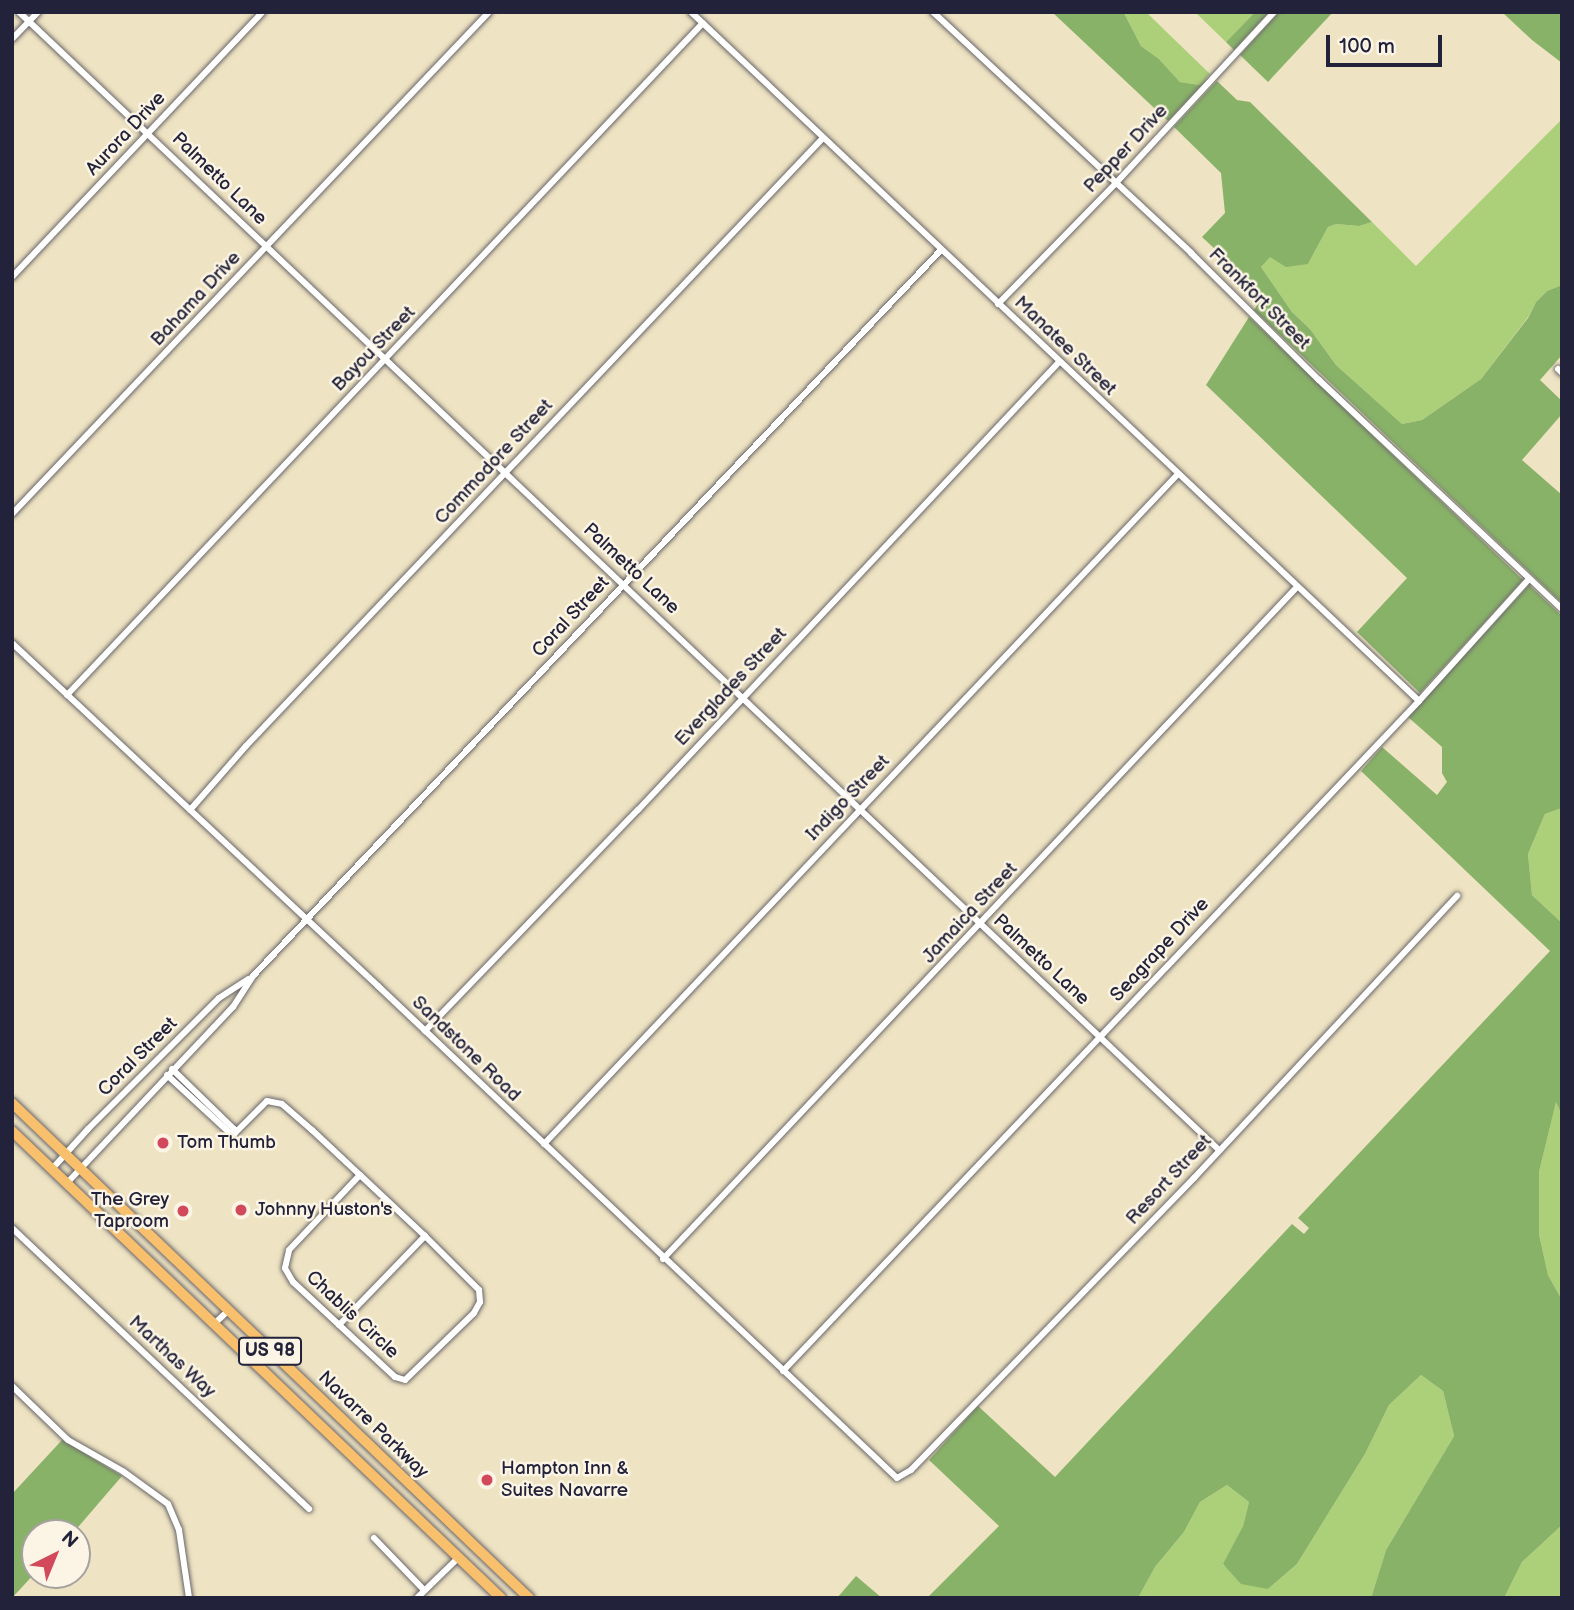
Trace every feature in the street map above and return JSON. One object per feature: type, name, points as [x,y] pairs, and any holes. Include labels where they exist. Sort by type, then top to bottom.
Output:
[{"type":"highway","name":"Navarre Parkway","points":[[12,1104],[529,1598]]},
{"type":"highway","name":"Navarre Parkway","points":[[12,1131],[502,1598]]},
{"type":"street","name":"Palmetto Lane","points":[[19,12],[1219,1150]]},
{"type":"street","points":[[12,39],[38,12]]},
{"type":"street","name":"Aurora Drive","points":[[12,277],[263,12]]},
{"type":"street","name":"Bahama Drive","points":[[12,514],[489,12]]},
{"type":"street","name":"Frankfort Street","points":[[933,12],[1562,610]]},
{"type":"street","name":"Pepper Drive","points":[[998,304],[1115,184],[1274,12]]},
{"type":"street","name":"Manatee Street","points":[[694,13],[1177,475],[1419,701]]},
{"type":"street","name":"Bayou Street","points":[[67,695],[703,23]]},
{"type":"street","name":"Commodore Street","points":[[190,810],[246,746],[823,138]]},
{"type":"street","name":"Coral Street","points":[[67,1184],[169,1072],[233,1007],[253,976],[941,250]]},
{"type":"street","name":"Everglades Street","points":[[425,1031],[1059,362]]},
{"type":"street","name":"Indigo Street","points":[[544,1144],[1177,475]]},
{"type":"street","name":"Seagrape Drive","points":[[783,1371],[1419,701],[1529,579]]},
{"type":"street","name":"Jamaica Street","points":[[663,1259],[1297,587]]},
{"type":"street","name":"Sandstone Road","points":[[12,643],[897,1479]]},
{"type":"street","name":"Resort Street","points":[[897,1479],[911,1470],[1219,1150],[1457,896]]},
{"type":"street","name":"Coral Street","points":[[52,1169],[219,998],[253,976]]},
{"type":"street","name":"Chablis Circle","points":[[169,1072],[234,1129],[234,1133],[267,1101],[278,1102],[360,1175],[480,1290],[480,1302],[474,1313],[405,1380],[395,1377],[288,1275],[284,1259],[289,1250],[360,1175]]},
{"type":"street","name":"Marthas Way","points":[[12,1228],[309,1509]]},
{"type":"street","points":[[340,1325],[425,1236]]},
{"type":"street","points":[[215,1324],[228,1311]]},
{"type":"street","points":[[12,1386],[68,1440],[124,1472],[168,1504],[179,1530],[189,1598]]},
{"type":"street","points":[[374,1538],[424,1590]]},
{"type":"street","points":[[417,1598],[459,1557]]},
{"type":"green space","points":[[1052,12],[1124,13],[1141,46],[1159,59],[1180,82],[1200,85],[1211,75],[1168,121]]},
{"type":"green space","points":[[1105,12],[1146,12],[1210,74],[1200,85],[1180,82],[1159,59],[1141,46],[1124,13]]},
{"type":"green space","points":[[1195,12],[1255,12],[1226,42]]},
{"type":"green space","points":[[1255,12],[1269,12],[1234,50],[1226,42]]},
{"type":"green space","points":[[1279,12],[1333,12],[1268,82],[1240,55]]},
{"type":"green space","points":[[1502,12],[1562,12],[1562,63],[1532,40]]},
{"type":"green space","points":[[1217,81],[1237,100],[1250,102],[1372,222],[1359,226],[1336,224],[1328,227],[1308,264],[1286,267],[1270,257],[1261,267],[1292,312],[1310,329],[1336,365],[1402,424],[1422,420],[1481,379],[1528,318],[1536,302],[1547,291],[1562,285],[1562,355],[1540,380],[1562,401],[1562,414],[1522,460],[1562,495],[1562,603],[1254,310],[1259,302],[1244,276],[1202,237],[1225,213],[1221,173],[1174,127]]},
{"type":"green space","points":[[1562,119],[1562,285],[1547,291],[1536,302],[1528,317],[1481,379],[1422,420],[1402,424],[1336,365],[1310,329],[1292,312],[1261,267],[1270,256],[1308,264],[1328,227],[1336,224],[1359,226],[1372,222],[1416,266]]},
{"type":"green space","points":[[1249,317],[1523,580],[1420,693],[1357,632],[1407,578],[1206,385]]},
{"type":"green space","points":[[1529,585],[1562,616],[1562,808],[1545,814],[1528,854],[1532,895],[1562,923],[1562,1115],[1556,1102],[1539,1172],[1539,1234],[1548,1275],[1562,1300],[1562,1525],[1522,1562],[1504,1598],[1371,1598],[1386,1550],[1454,1436],[1443,1391],[1421,1375],[1389,1405],[1365,1454],[1297,1564],[1268,1589],[1241,1584],[1223,1564],[1243,1526],[1249,1502],[1227,1485],[1200,1502],[1184,1532],[1155,1567],[1138,1598],[927,1598],[999,1526],[929,1460],[978,1406],[1055,1477],[1292,1224],[1304,1234],[1309,1228],[1298,1218],[1550,951],[1361,771],[1382,747],[1437,795],[1447,782],[1442,773],[1442,747],[1408,717]]},
{"type":"green space","points":[[1562,808],[1562,923],[1532,895],[1528,854],[1545,814]]},
{"type":"green space","points":[[1556,1101],[1562,1115],[1562,1300],[1548,1275],[1539,1234],[1539,1172]]},
{"type":"green space","points":[[1421,1375],[1443,1391],[1454,1436],[1386,1550],[1371,1598],[1138,1598],[1155,1567],[1184,1532],[1200,1502],[1227,1485],[1249,1502],[1243,1526],[1223,1565],[1268,1589],[1297,1564],[1365,1454],[1389,1405]]},
{"type":"green space","points":[[62,1440],[122,1476],[85,1519],[21,1519],[21,1588],[12,1598],[12,1494]]},
{"type":"green space","points":[[1562,1525],[1562,1598],[1504,1598],[1522,1562]]},
{"type":"green space","points":[[856,1576],[882,1598],[837,1598]]},
{"type":"place","name":"Tom Thumb","points":[[163,1143]]},
{"type":"place","name":"Johnny Huston's","points":[[241,1210]]},
{"type":"place","name":"The Grey Taproom","points":[[183,1211]]},
{"type":"place","name":"Hampton Inn & Suites Navarre","points":[[487,1480]]}]
